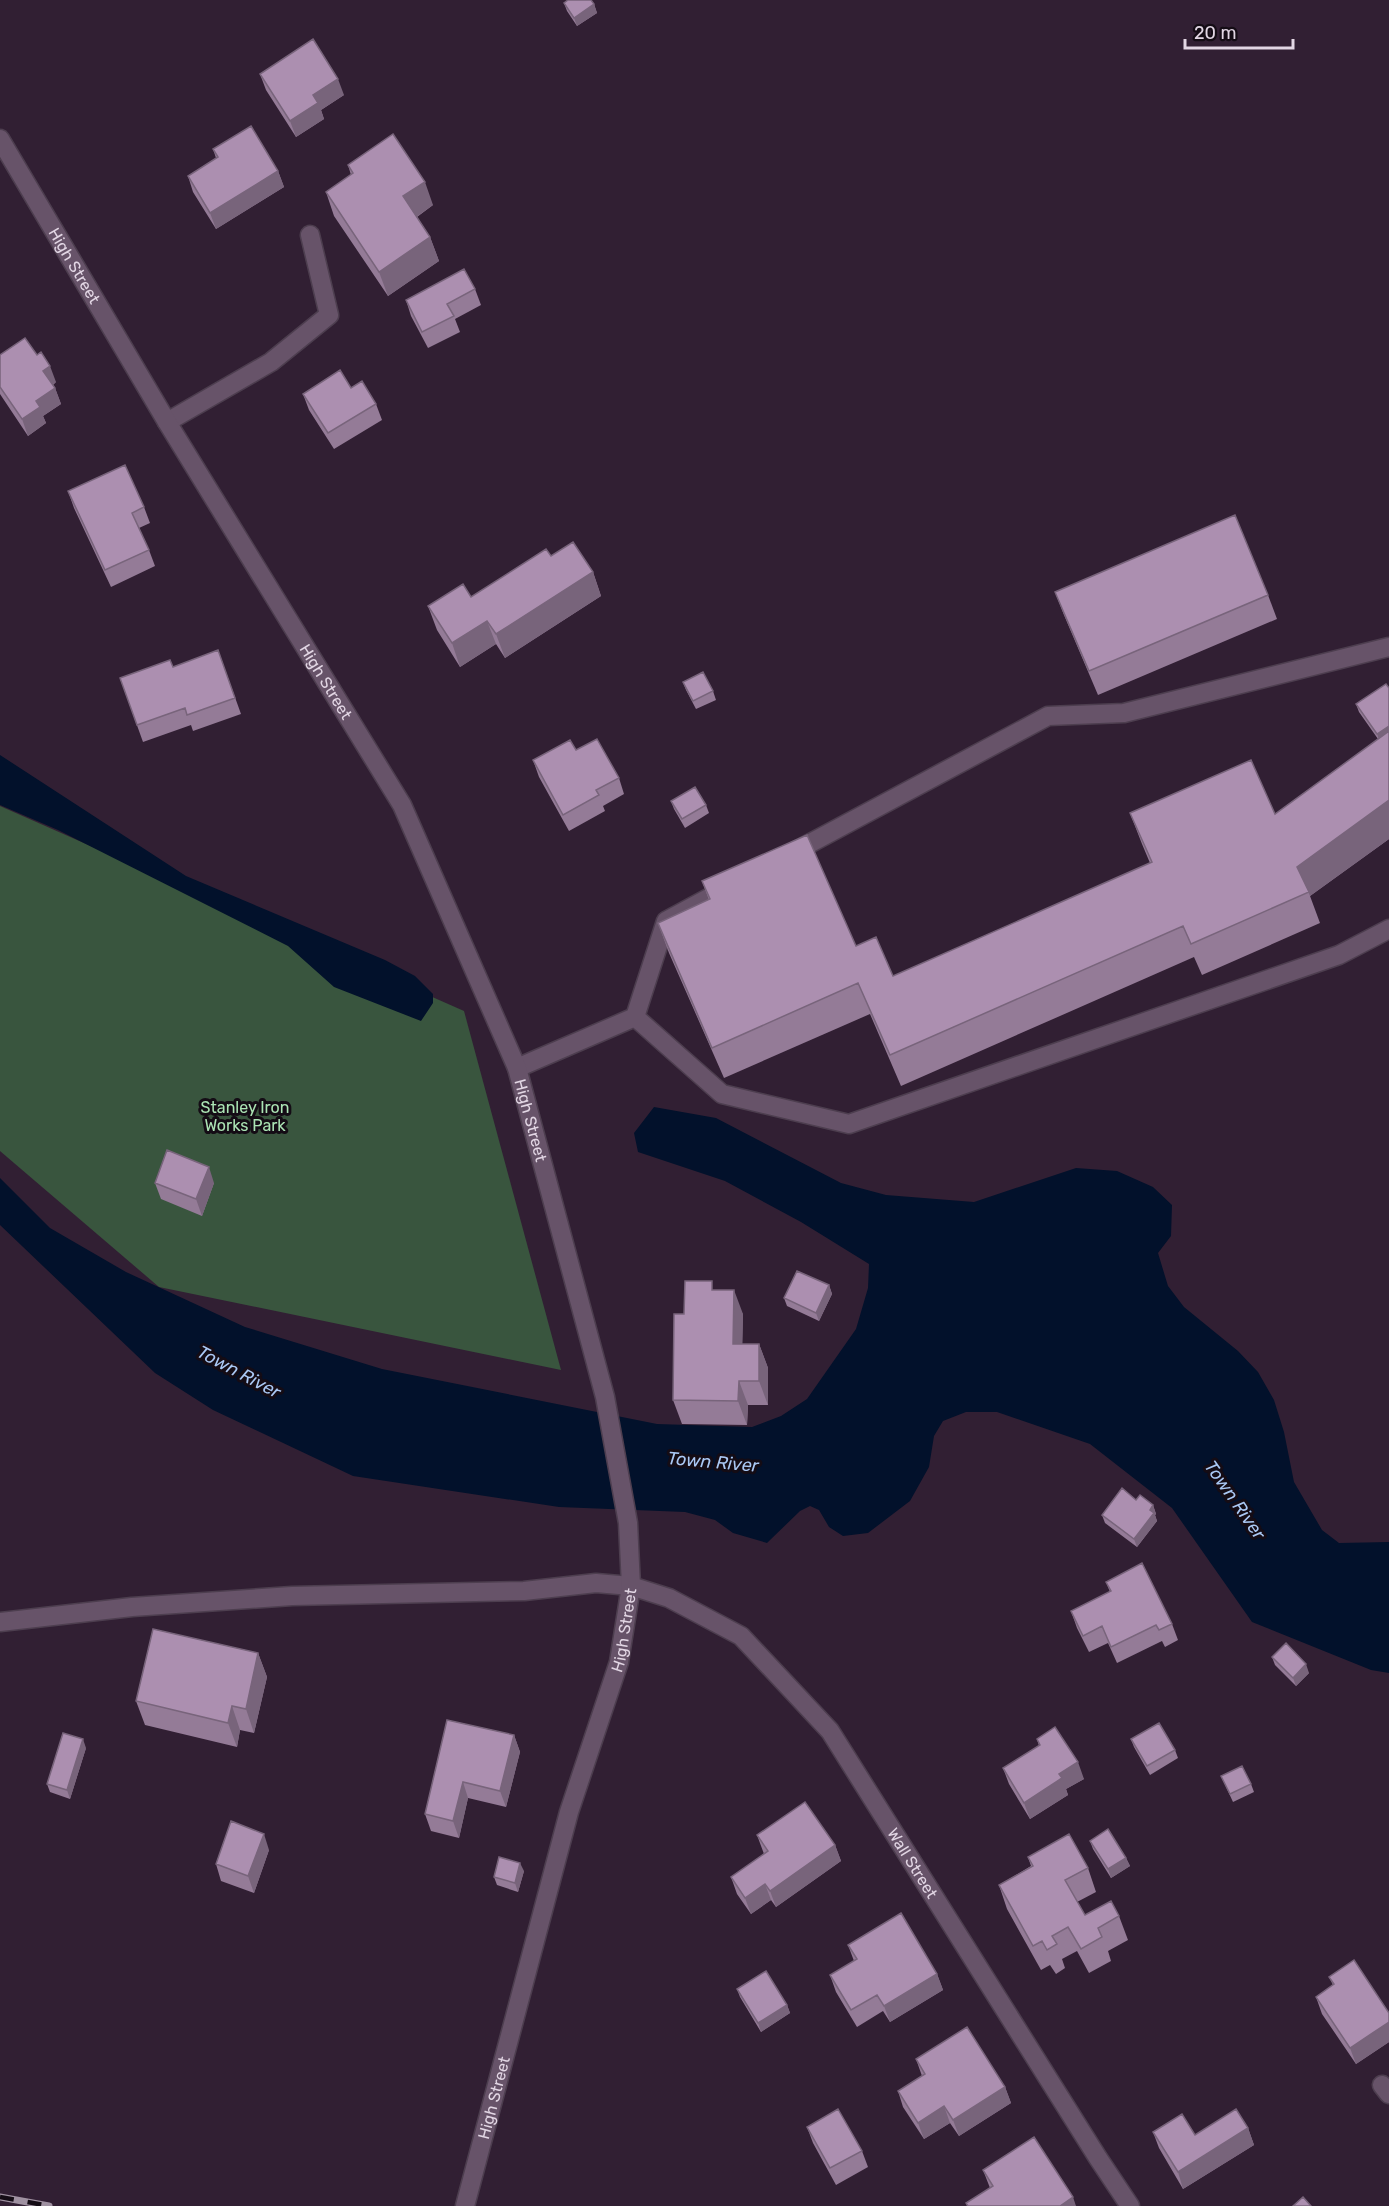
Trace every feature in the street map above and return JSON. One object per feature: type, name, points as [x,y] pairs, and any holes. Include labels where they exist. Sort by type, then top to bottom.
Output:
[{"type":"main road","name":"High Street","points":[[0,139],[167,422],[402,806],[517,1068],[605,1397],[628,1523],[632,1586],[619,1662],[569,1812],[465,2206]]},
{"type":"main road","points":[[167,422],[271,362],[329,315],[310,236]]},
{"type":"main road","points":[[778,860],[1048,716],[1124,713],[1389,647]]},
{"type":"main road","points":[[517,1068],[635,1017],[666,921],[747,877]]},
{"type":"main road","points":[[635,1017],[723,1094],[849,1124],[1339,955],[1389,929]]},
{"type":"main road","name":"Wall Street","points":[[0,1622],[132,1607],[281,1597],[524,1591],[596,1583],[632,1586],[669,1599],[741,1636],[830,1731],[1130,2206]]},
{"type":"green space","name":"Stanley Iron Works Park","points":[[0,806],[464,1011],[561,1370],[159,1287],[0,1151]]},
{"type":"water","points":[[0,755],[186,876],[385,960],[415,976],[433,994],[433,1003],[421,1021],[334,987],[288,946],[58,830],[0,805]]},
{"type":"water","name":"Town River","points":[[654,1107],[716,1118],[841,1183],[886,1195],[974,1202],[1076,1168],[1117,1171],[1153,1187],[1172,1205],[1171,1236],[1158,1253],[1168,1286],[1184,1307],[1238,1351],[1258,1372],[1274,1400],[1284,1432],[1294,1482],[1322,1530],[1339,1543],[1389,1542],[1389,1673],[1371,1670],[1252,1622],[1172,1508],[1090,1444],[997,1412],[966,1412],[943,1421],[934,1436],[929,1467],[910,1501],[868,1533],[843,1536],[829,1527],[819,1510],[810,1506],[800,1511],[767,1543],[733,1533],[715,1520],[685,1512],[559,1507],[353,1476],[213,1410],[155,1373],[0,1225],[0,1178],[50,1228],[126,1272],[245,1327],[382,1369],[657,1424],[752,1427],[781,1416],[807,1399],[856,1329],[868,1288],[869,1264],[801,1222],[725,1181],[638,1152],[634,1133]]},
{"type":"building","points":[[568,0],[591,0],[594,4],[574,18],[564,3]]},
{"type":"building","points":[[313,39],[338,79],[313,95],[318,103],[290,121],[260,74]]},
{"type":"building","points":[[251,126],[278,171],[210,213],[188,176],[218,157],[213,149]]},
{"type":"building","points":[[393,134],[425,182],[403,196],[430,237],[379,272],[326,192],[353,173],[348,165]]},
{"type":"building","points":[[464,269],[475,289],[447,304],[454,316],[422,332],[406,300]]},
{"type":"building","points":[[25,338],[37,355],[41,352],[50,366],[43,371],[55,388],[36,401],[40,407],[22,419],[0,387],[0,355]]},
{"type":"building","points":[[340,370],[351,388],[362,381],[376,404],[328,433],[303,394]]},
{"type":"building","points":[[125,465],[144,507],[132,513],[149,550],[105,570],[68,491]]},
{"type":"building","points":[[1235,515],[1268,595],[1089,671],[1055,592]]},
{"type":"building","points":[[573,542],[593,572],[496,634],[487,621],[452,643],[428,606],[463,584],[471,597],[546,549],[551,556]]},
{"type":"building","points":[[218,650],[235,698],[187,715],[185,708],[137,725],[120,678],[170,660],[173,667]]},
{"type":"building","points":[[703,672],[713,691],[693,701],[683,682]]},
{"type":"building","points":[[1386,684],[1389,688],[1389,726],[1377,734],[1356,704]]},
{"type":"building","points":[[1389,731],[1389,800],[1297,867],[1309,892],[1191,944],[1183,926],[890,1055],[858,983],[712,1048],[658,923],[710,899],[702,881],[807,835],[856,946],[876,937],[893,976],[1152,862],[1130,813],[1251,760],[1275,814]]},
{"type":"building","points":[[597,739],[619,778],[596,790],[599,795],[563,815],[533,760],[570,740],[576,750]]},
{"type":"building","points":[[695,787],[706,805],[682,819],[671,801]]},
{"type":"building","points":[[167,1150],[209,1167],[196,1199],[155,1183]]},
{"type":"building","points":[[797,1271],[829,1285],[816,1313],[784,1298]]},
{"type":"building","points":[[685,1281],[712,1281],[712,1290],[734,1290],[733,1344],[759,1344],[759,1381],[739,1381],[738,1401],[673,1400],[674,1314],[684,1314]]},
{"type":"building","points":[[1122,1488],[1136,1500],[1140,1495],[1153,1505],[1150,1510],[1154,1513],[1134,1539],[1102,1515]]},
{"type":"building","points":[[1142,1563],[1172,1624],[1159,1630],[1156,1625],[1111,1647],[1102,1626],[1083,1636],[1071,1611],[1111,1591],[1106,1582]]},
{"type":"building","points":[[153,1629],[258,1653],[246,1709],[232,1706],[228,1723],[136,1701]]},
{"type":"building","points":[[1286,1643],[1306,1664],[1293,1678],[1272,1657]]},
{"type":"building","points":[[447,1720],[514,1735],[500,1791],[463,1782],[453,1821],[425,1814]]},
{"type":"building","points":[[1159,1723],[1175,1750],[1147,1766],[1131,1739]]},
{"type":"building","points":[[1055,1727],[1078,1762],[1059,1774],[1062,1778],[1024,1803],[1003,1768],[1040,1745],[1037,1739]]},
{"type":"building","points":[[63,1733],[83,1739],[67,1790],[47,1784]]},
{"type":"building","points":[[1242,1766],[1251,1784],[1230,1794],[1221,1776]]},
{"type":"building","points":[[805,1802],[835,1845],[770,1891],[765,1884],[745,1898],[731,1877],[768,1851],[757,1835]]},
{"type":"building","points":[[231,1821],[264,1834],[248,1876],[216,1864]]},
{"type":"building","points":[[1108,1829],[1126,1858],[1108,1869],[1090,1841]]},
{"type":"building","points":[[1069,1834],[1088,1868],[1065,1880],[1085,1915],[1111,1901],[1119,1916],[1098,1928],[1102,1937],[1081,1949],[1068,1927],[1052,1936],[1057,1944],[1047,1950],[1042,1941],[1033,1946],[999,1885],[1033,1866],[1028,1857]]},
{"type":"building","points":[[499,1857],[520,1863],[515,1883],[494,1877]]},
{"type":"building","points":[[901,1913],[937,1974],[884,2006],[877,1995],[851,2010],[830,1975],[857,1959],[848,1945]]},
{"type":"building","points":[[1354,1960],[1389,2013],[1389,2022],[1350,2048],[1316,1997],[1334,1984],[1329,1977]]},
{"type":"building","points":[[766,1971],[787,2005],[758,2023],[737,1989]]},
{"type":"building","points":[[967,2027],[1005,2087],[953,2120],[944,2106],[918,2123],[898,2091],[925,2074],[916,2059]]},
{"type":"building","points":[[838,2109],[862,2151],[830,2168],[807,2127]]},
{"type":"building","points":[[1236,2109],[1248,2128],[1178,2172],[1153,2132],[1182,2114],[1195,2135]]},
{"type":"building","points":[[1034,2137],[1073,2197],[1060,2206],[968,2206],[966,2203],[993,2186],[983,2170]]},
{"type":"building","points":[[1303,2197],[1311,2206],[1293,2206]]},
{"type":"railway","points":[[0,2197],[49,2206]]}]
